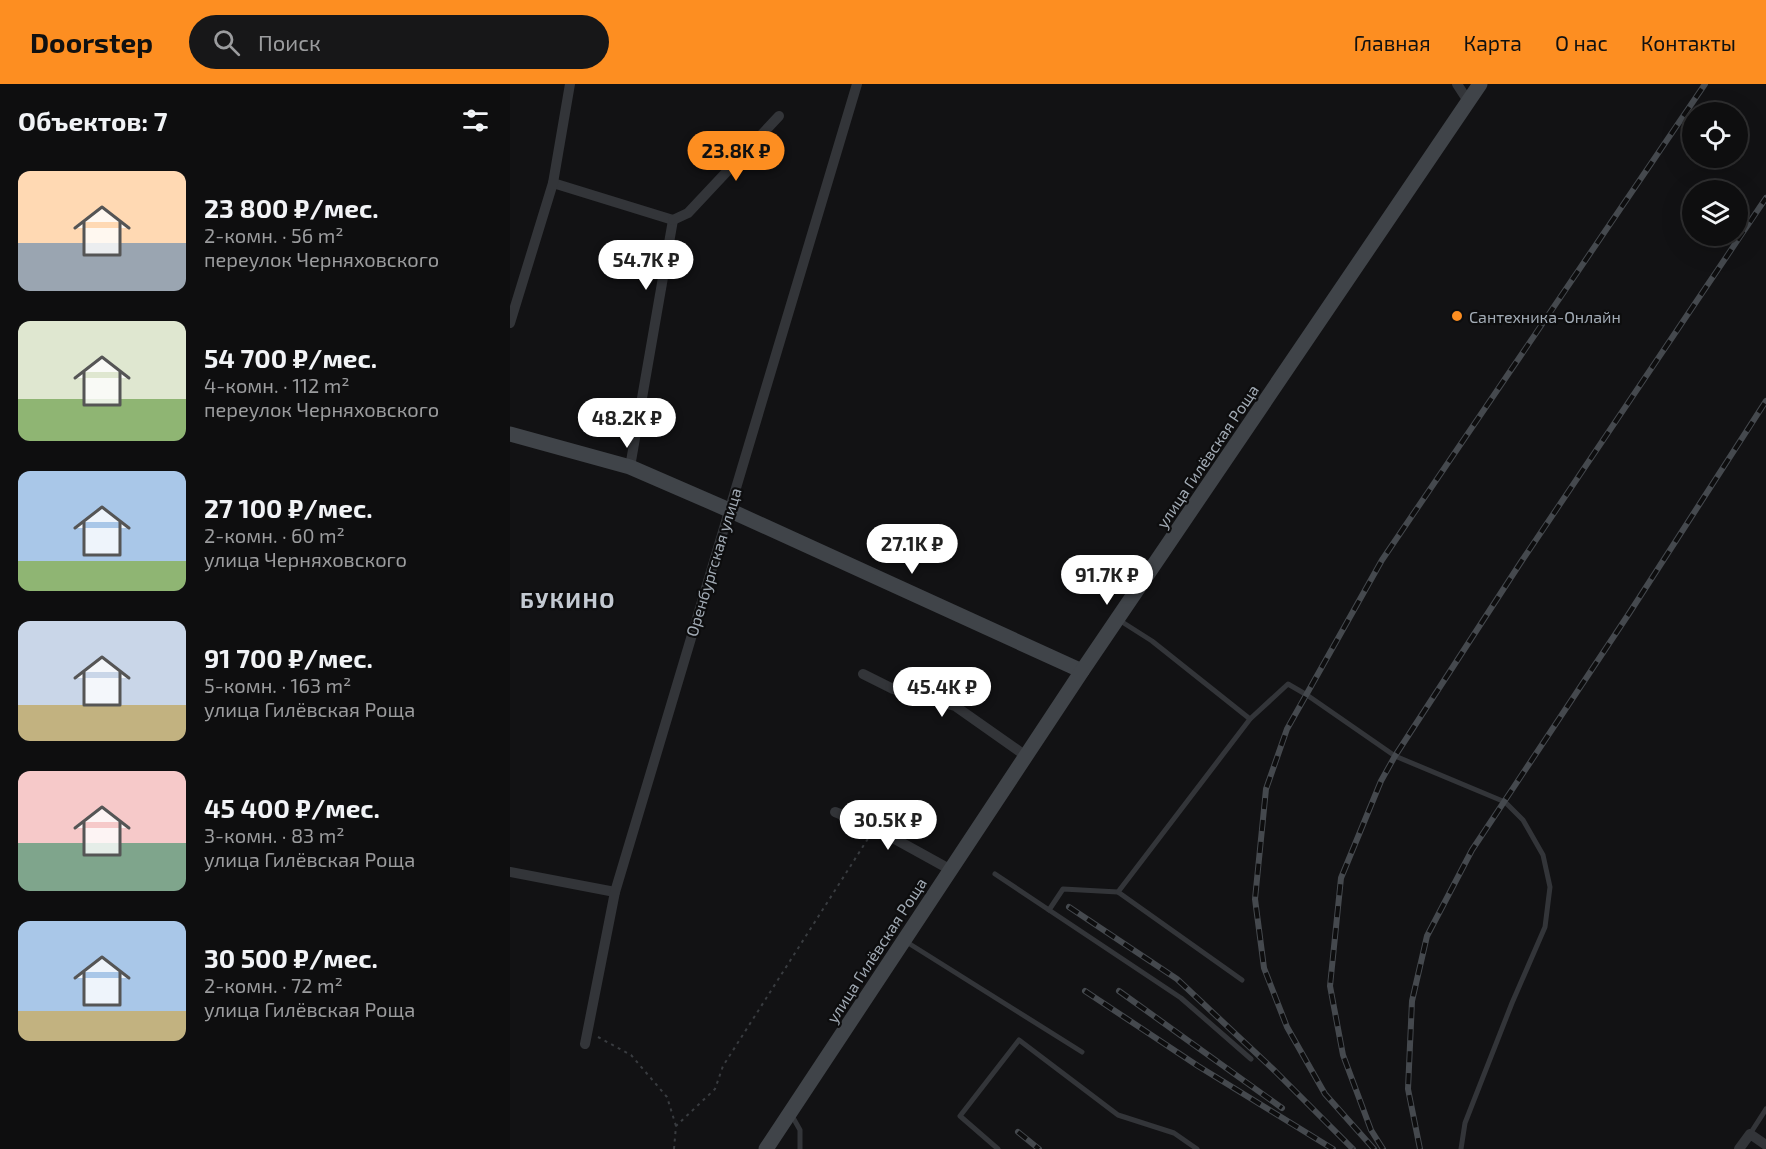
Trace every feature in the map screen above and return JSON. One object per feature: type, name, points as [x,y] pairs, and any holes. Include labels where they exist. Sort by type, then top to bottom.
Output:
[{"type":"street","points":[[510,323],[553,183],[570,84]]},
{"type":"street","name":"Оренбургская улица","points":[[585,1044],[615,892],[857,84]]},
{"type":"street","points":[[1457,84],[1468,101]]},
{"type":"street","name":"улица Гилёвская Роща","points":[[766,1149],[1082,670],[1480,84]]},
{"type":"street","points":[[553,183],[673,220],[688,213],[779,116]]},
{"type":"street","points":[[630,467],[673,220]]},
{"type":"street","points":[[510,434],[630,467],[1082,670]]},
{"type":"street","points":[[863,674],[893,689],[955,706],[1026,756]]},
{"type":"street","points":[[835,812],[874,828],[951,870]]},
{"type":"street","points":[[510,872],[615,892]]},
{"type":"street","points":[[1739,1149],[1750,1134],[1766,1145]]},
{"type":"lane","points":[[1118,620],[1152,642],[1250,719]]},
{"type":"lane","points":[[1118,892],[1250,719],[1288,684],[1395,756],[1505,802],[1523,820],[1543,855],[1550,886],[1545,927],[1512,1003],[1466,1123],[1461,1149]]},
{"type":"lane","points":[[994,874],[1180,998],[1251,1059]]},
{"type":"lane","points":[[1049,910],[1063,889],[1118,892],[1242,980]]},
{"type":"lane","points":[[904,940],[1082,1052]]},
{"type":"lane","points":[[998,1149],[960,1116],[1019,1040],[1118,1115],[1174,1132],[1197,1149]]},
{"type":"lane","points":[[1750,1134],[1766,1109]]},
{"type":"lane","points":[[790,1112],[800,1130],[800,1149]]},
{"type":"path","points":[[676,1126],[715,1089],[723,1066],[874,828]]},
{"type":"path","points":[[588,1032],[631,1055],[667,1097],[676,1126],[674,1149]]},
{"type":"railway","points":[[1374,1149],[1325,1094],[1287,1027],[1264,968],[1255,899],[1266,789],[1287,729],[1382,560],[1705,84]]},
{"type":"railway","points":[[1383,1149],[1371,1130],[1343,1055],[1330,986],[1341,878],[1381,781],[1395,756],[1521,562],[1766,198]]},
{"type":"railway","points":[[1420,1149],[1408,1089],[1412,1001],[1427,936],[1472,850],[1630,612],[1766,401]]},
{"type":"railway","points":[[1069,907],[1177,979],[1275,1071],[1353,1149]]},
{"type":"railway","points":[[1085,991],[1198,1066],[1333,1149]]},
{"type":"railway","points":[[1119,991],[1282,1108]]},
{"type":"railway","points":[[1018,1132],[1039,1149]]},
{"type":"place","name":"Сантехника-Онлайн","points":[[1457,316]]},
{"type":"district","name":"БУКИНО","points":[[568,599]]}]
